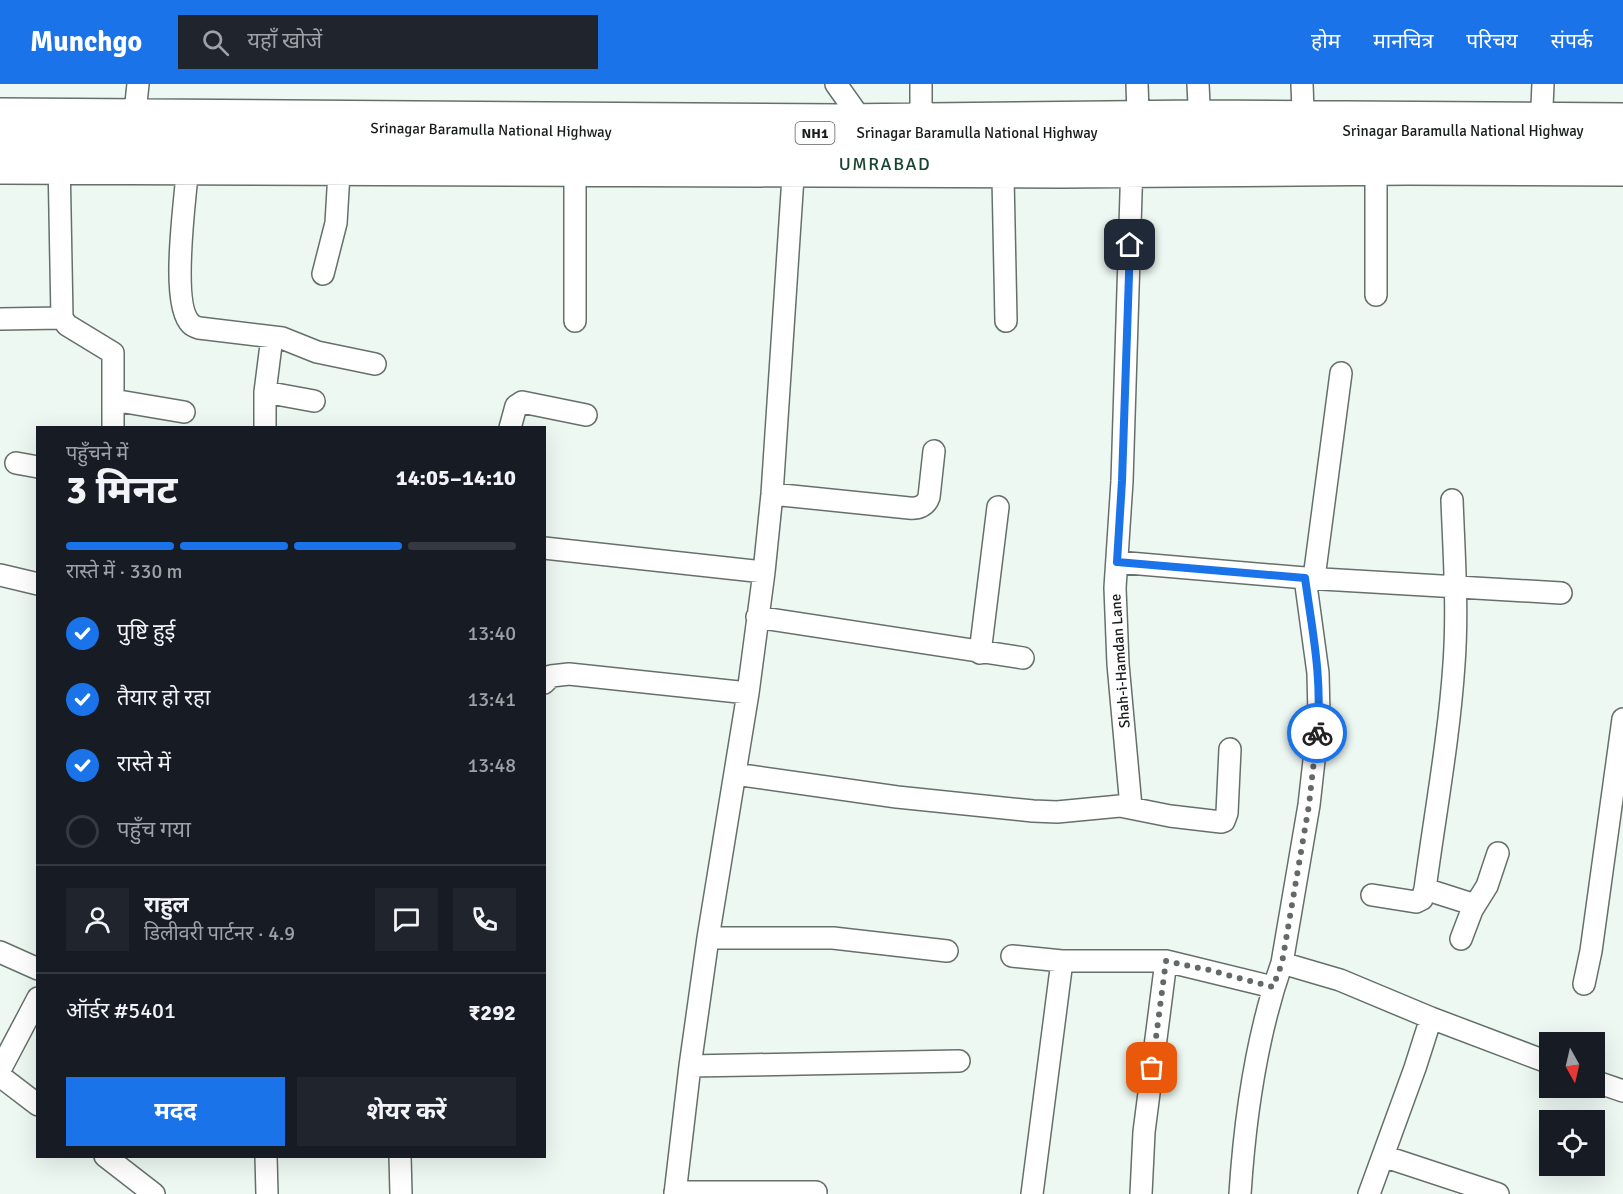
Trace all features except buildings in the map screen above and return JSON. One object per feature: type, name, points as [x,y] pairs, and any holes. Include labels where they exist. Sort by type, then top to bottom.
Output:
[{"type":"highway","name":"Srinagar Baramulla National Highway","points":[[2,131],[135,119],[599,122],[845,134],[1200,121],[1541,122],[1623,132]]},
{"type":"highway","name":"NH1","points":[[2,131],[59,164],[372,154],[572,158],[794,168],[1450,166],[1623,158]]},
{"type":"street","points":[[135,119],[138,84]]},
{"type":"street","points":[[836,84],[858,115]]},
{"type":"street","points":[[921,84],[921,115]]},
{"type":"street","points":[[1137,84],[1138,112]]},
{"type":"street","points":[[599,122],[858,115],[1138,112],[1200,121],[1198,84]]},
{"type":"street","points":[[1302,84],[1303,111]]},
{"type":"street","points":[[1541,122],[1543,84]]},
{"type":"street","points":[[1260,121],[1303,111],[1541,122],[1623,114]]},
{"type":"street","points":[[0,173],[59,164],[187,174],[575,175],[794,168],[1003,177],[1132,166],[1376,175],[1450,166],[1623,175]]},
{"type":"street","points":[[59,164],[62,318],[67,325],[113,353],[113,426]]},
{"type":"street","name":"Shah-i-Hamdan Lane","points":[[1131,807],[1115,615],[1122,481],[1132,166]]},
{"type":"street","points":[[794,168],[772,494],[764,572],[748,693],[708,938],[675,1193],[816,1192]]},
{"type":"street","points":[[323,273],[336,224],[339,173]]},
{"type":"street","points":[[187,174],[179,274],[185,314],[190,324],[199,328],[282,338],[317,352],[375,364]]},
{"type":"street","points":[[575,175],[575,321]]},
{"type":"street","points":[[1376,175],[1376,295]]},
{"type":"street","points":[[1003,177],[1006,321]]},
{"type":"street","points":[[0,319],[62,318]]},
{"type":"street","points":[[265,426],[265,392],[272,337]]},
{"type":"street","points":[[1240,1194],[1251,1088],[1273,987],[1282,963],[1309,805],[1319,716],[1318,673],[1310,578],[1341,373]]},
{"type":"street","points":[[265,392],[314,401]]},
{"type":"street","points":[[113,400],[184,411]]},
{"type":"street","points":[[510,426],[515,408],[522,402],[586,415]]},
{"type":"street","points":[[772,494],[918,508],[928,501],[934,451]]},
{"type":"street","points":[[16,463],[36,467]]},
{"type":"street","points":[[1372,895],[1416,902],[1422,899],[1425,889],[1450,708],[1456,631],[1452,500]]},
{"type":"street","points":[[980,653],[998,507]]},
{"type":"street","points":[[546,548],[764,572]]},
{"type":"street","points":[[1117,562],[1310,578],[1561,593]]},
{"type":"street","points":[[0,575],[36,584]]},
{"type":"street","points":[[758,617],[1023,658]]},
{"type":"street","points":[[546,681],[551,676],[568,674],[748,693]]},
{"type":"street","points":[[1584,984],[1623,718]]},
{"type":"street","points":[[735,774],[897,797],[1046,812],[1107,806],[1131,807],[1214,822],[1224,821],[1227,813],[1230,749]]},
{"type":"street","points":[[1461,939],[1475,905],[1487,886],[1498,853]]},
{"type":"street","points":[[1425,889],[1475,905]]},
{"type":"street","points":[[708,938],[833,938],[947,951]]},
{"type":"street","points":[[0,952],[36,968]]},
{"type":"street","points":[[1012,956],[1062,961],[1166,961],[1273,987]]},
{"type":"street","points":[[1032,1194],[1062,961]]},
{"type":"street","points":[[1141,1194],[1144,1132],[1166,961]]},
{"type":"street","points":[[1282,963],[1340,980],[1539,1060]]},
{"type":"street","points":[[0,1070],[36,1007]]},
{"type":"street","points":[[1369,1194],[1431,1018]]},
{"type":"street","points":[[690,1066],[959,1061]]},
{"type":"street","points":[[0,1076],[36,1103]]},
{"type":"street","points":[[1605,1085],[1623,1091]]},
{"type":"street","points":[[1383,1156],[1498,1194]]},
{"type":"street","points":[[108,1158],[154,1194]]},
{"type":"street","points":[[266,1158],[267,1194]]},
{"type":"street","points":[[400,1158],[401,1194]]},
{"type":"way so far","points":[[1152,1068],[1166,961],[1273,987],[1282,963],[1309,805],[1317,733]]},
{"type":"district","name":"UMRABAD","points":[[885,164]]},
{"type":"route","points":[[1130,245],[1117,562],[1305,578],[1320,697],[1317,733]]}]
